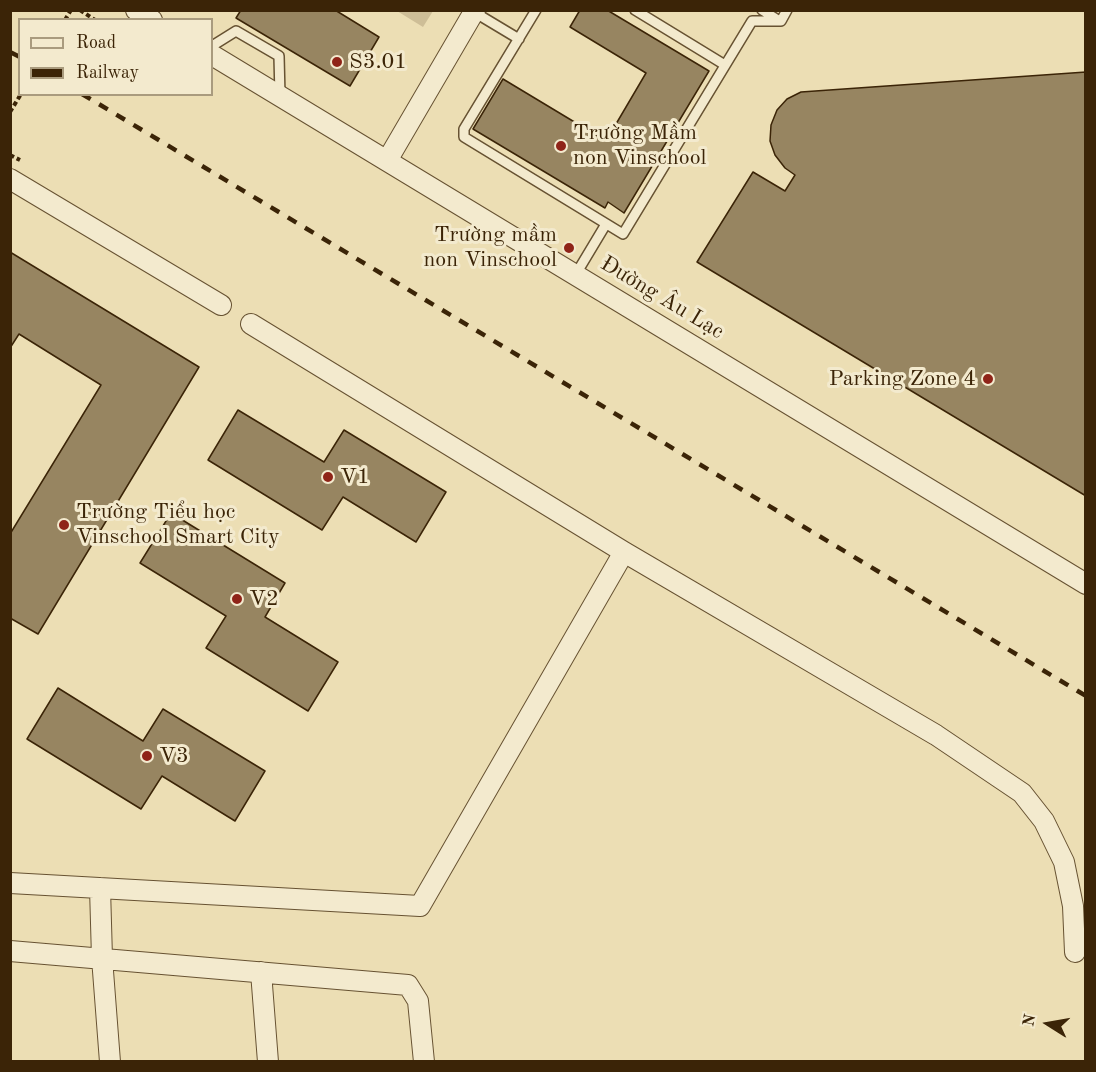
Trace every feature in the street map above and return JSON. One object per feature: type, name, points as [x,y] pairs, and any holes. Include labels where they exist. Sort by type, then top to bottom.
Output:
[{"type":"street","points":[[136,10],[149,18]]},
{"type":"street","points":[[388,159],[475,11]]},
{"type":"street","name":"Đường Âu Lạc","points":[[213,56],[388,159],[1086,584]]},
{"type":"street","points":[[10,179],[220,304]]},
{"type":"street","points":[[251,324],[624,552],[936,735],[1022,793],[1044,821],[1064,862],[1073,906],[1075,952]]},
{"type":"street","points":[[10,883],[420,906],[624,552]]},
{"type":"street","points":[[100,888],[102,958],[110,1062]]},
{"type":"street","points":[[10,951],[408,985],[418,1001],[424,1062]]},
{"type":"street","points":[[261,972],[268,1062]]},
{"type":"lane","points":[[536,10],[464,129],[464,137],[623,234],[752,21],[781,21]]},
{"type":"lane","points":[[635,10],[726,65]]},
{"type":"lane","points":[[762,10],[781,21]]},
{"type":"lane","points":[[781,21],[788,10]]},
{"type":"lane","points":[[475,11],[519,39]]},
{"type":"lane","points":[[213,45],[236,31],[279,56],[280,96]]},
{"type":"lane","points":[[576,274],[606,224]]},
{"type":"path","points":[[10,112],[20,96]]},
{"type":"shaded area","points":[[397,11],[433,11],[423,27]]},
{"type":"building","name":"S3.01","points":[[241,10],[335,10],[379,37],[350,86],[236,18]]},
{"type":"building","points":[[580,10],[607,10],[709,71],[624,213],[608,202],[605,208],[473,129],[503,79],[606,141],[646,73],[570,27]]},
{"type":"building","name":"Parking Zone 4","points":[[1086,72],[1086,496],[697,262],[753,172],[785,191],[795,175],[785,168],[775,155],[770,141],[771,125],[777,110],[787,99],[801,92]]},
{"type":"building","points":[[10,252],[199,367],[38,634],[10,618],[10,534],[101,385],[19,334],[10,348]]},
{"type":"building","name":"V1","points":[[238,410],[324,462],[344,430],[446,492],[416,542],[343,497],[322,530],[208,460]]},
{"type":"building","name":"V2","points":[[171,513],[285,583],[265,617],[338,662],[308,711],[206,648],[226,616],[140,563]]},
{"type":"building","name":"V3","points":[[58,688],[143,741],[163,709],[265,771],[235,821],[162,776],[141,809],[27,739]]},
{"type":"railway","points":[[10,52],[18,56]]},
{"type":"railway","points":[[85,96],[1086,696]]},
{"type":"place","name":"S3.01","points":[[337,62]]},
{"type":"place","name":"Trường Mầm non Vinschool","points":[[561,146]]},
{"type":"place","name":"Trường mầm non Vinschool","points":[[569,248]]},
{"type":"place","name":"Parking Zone 4","points":[[988,379]]},
{"type":"place","name":"V1","points":[[328,477]]},
{"type":"place","name":"Trường Tiểu học Vinschool Smart City","points":[[64,525]]},
{"type":"place","name":"V2","points":[[237,599]]},
{"type":"place","name":"V3","points":[[147,756]]}]
